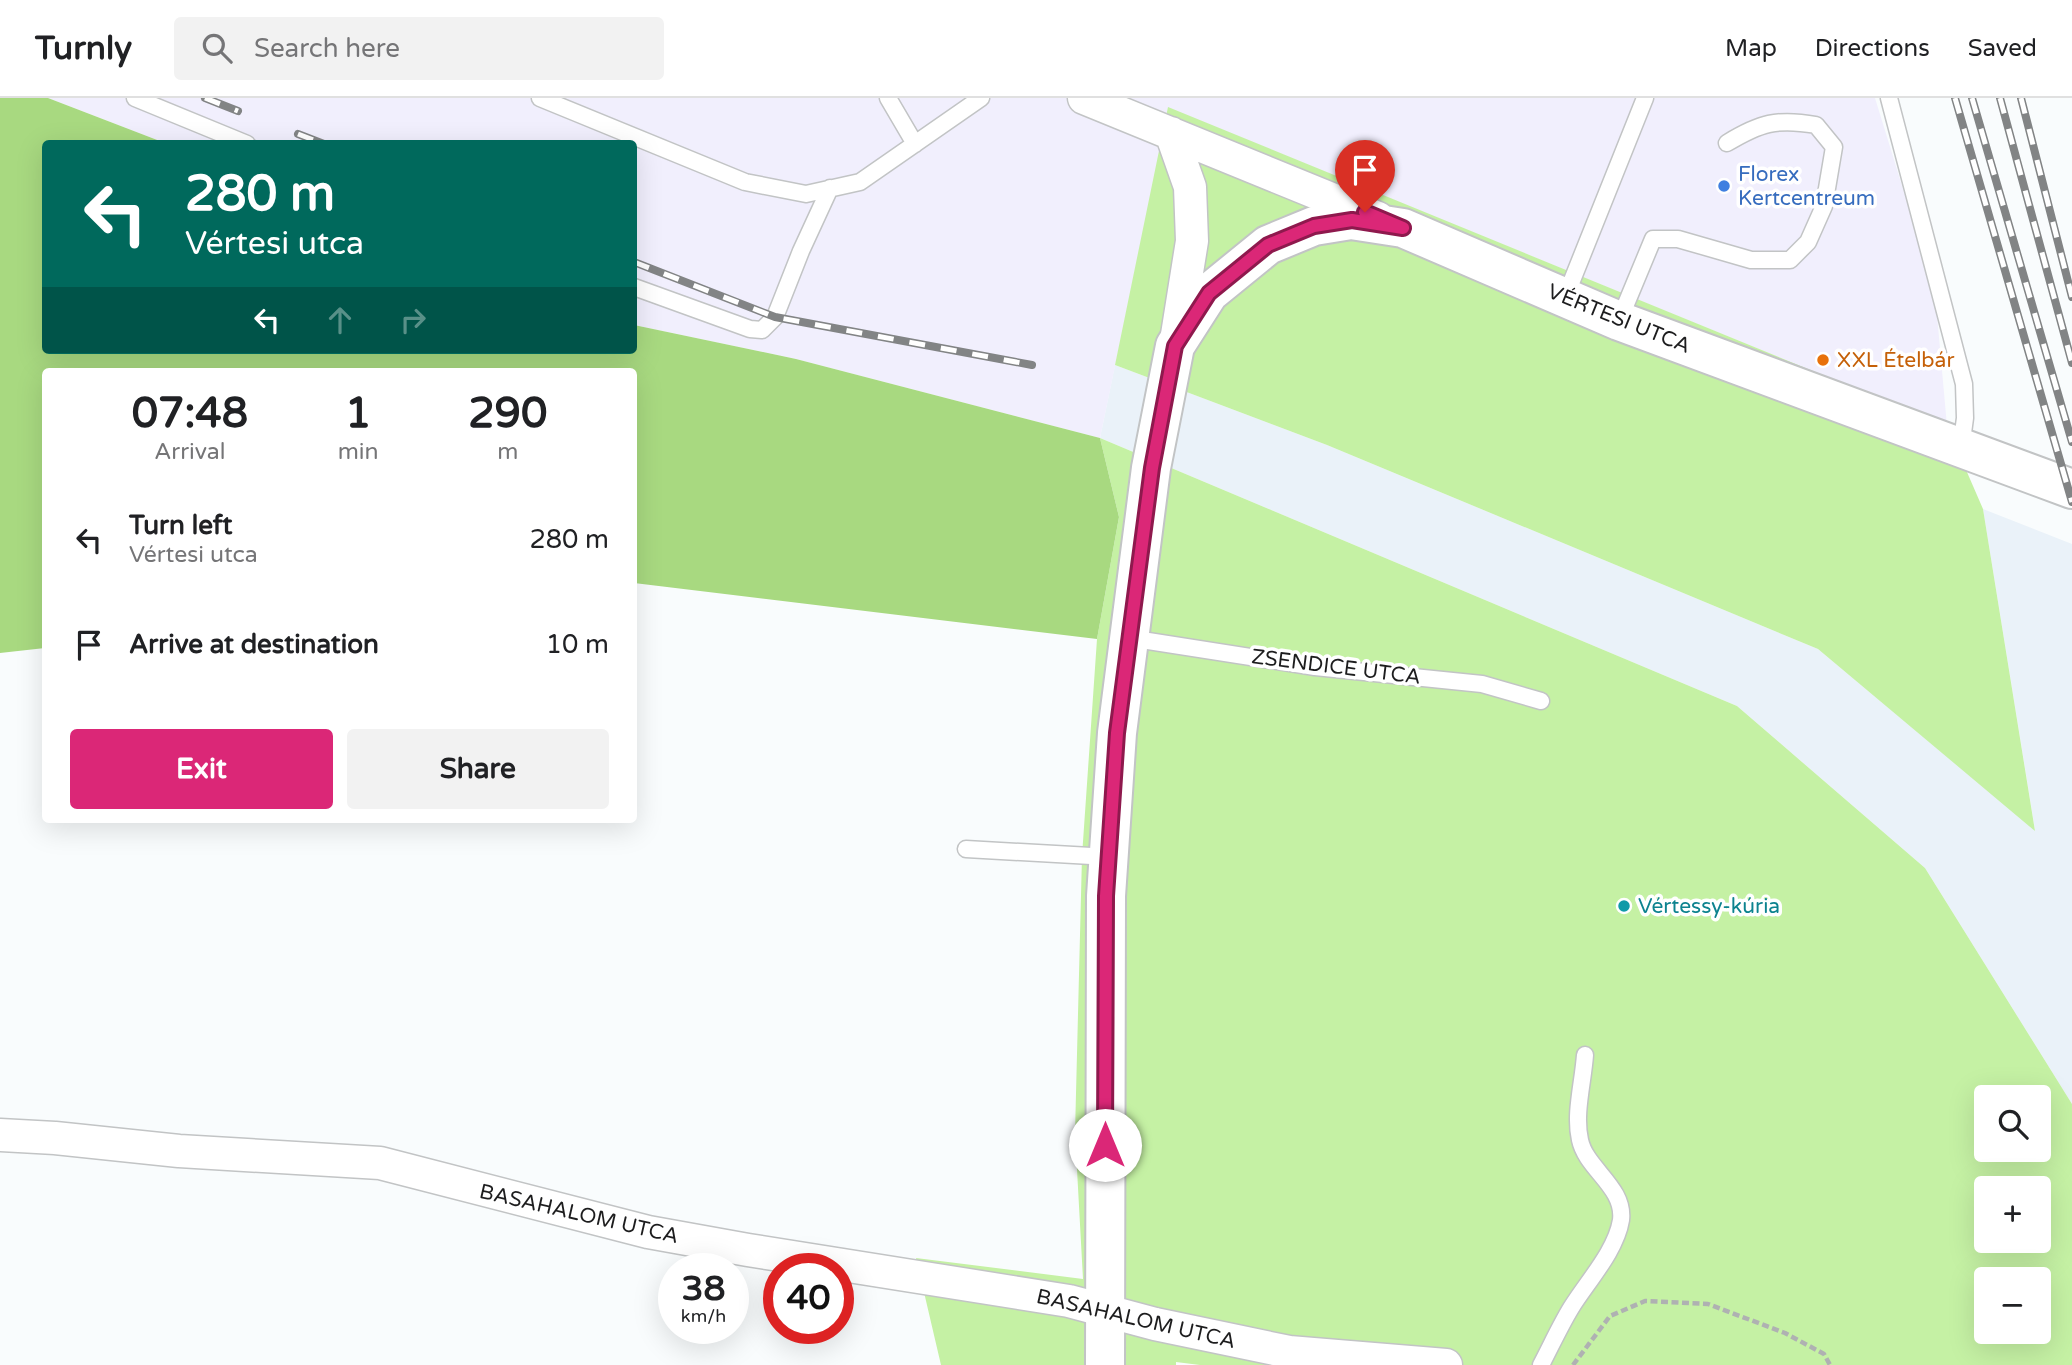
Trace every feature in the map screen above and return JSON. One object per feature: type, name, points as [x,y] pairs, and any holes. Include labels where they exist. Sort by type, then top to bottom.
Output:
[{"type":"street","name":"VÉRTESI UTCA","points":[[1084,98],[1403,228],[1619,321],[2072,489]]},
{"type":"street","points":[[1105,1365],[1106,910],[1117,733],[1152,468],[1192,242],[1190,187],[1171,133]]},
{"type":"street","points":[[1175,346],[1209,293],[1268,245],[1314,226],[1352,220],[1403,228]]},
{"type":"street","name":"BASAHALOM UTCA","points":[[0,1135],[179,1151],[380,1163],[648,1232],[1069,1301],[1155,1324],[1289,1352],[1446,1365]]},
{"type":"lane","points":[[135,98],[237,140]]},
{"type":"lane","points":[[540,98],[560,102],[746,182],[806,194],[860,182],[981,98]]},
{"type":"lane","points":[[888,98],[915,144]]},
{"type":"lane","points":[[1565,298],[1645,98]]},
{"type":"lane","points":[[1889,98],[1964,384],[1966,409],[1961,448]]},
{"type":"lane","points":[[1619,321],[1653,239],[1678,239],[1751,260],[1790,260],[1808,242],[1824,206],[1834,147],[1816,125],[1789,120],[1752,128],[1727,143]]},
{"type":"lane","points":[[637,288],[750,329],[762,330],[775,317],[800,251],[830,188]]},
{"type":"lane","name":"ZSENDICE UTCA","points":[[1129,638],[1315,667],[1482,684],[1541,701]]},
{"type":"lane","points":[[967,849],[1109,858]]},
{"type":"lane","points":[[1541,1365],[1570,1309],[1600,1266],[1621,1219],[1620,1205],[1614,1191],[1581,1144],[1577,1120],[1585,1055]]},
{"type":"path","points":[[1573,1365],[1611,1316],[1645,1301],[1708,1304],[1785,1333],[1825,1354],[1830,1365]]},
{"type":"shaded area","points":[[48,98],[1875,98],[1935,293],[1947,426],[1169,108],[1100,438],[796,359],[637,326],[637,140],[157,140]]},
{"type":"shaded area","points":[[1115,365],[1327,445],[1818,649],[2035,830],[1983,509],[2072,544],[2072,1104],[1925,868],[1737,706],[1100,438]]},
{"type":"green space","points":[[0,98],[48,98],[157,140],[42,140],[42,354],[637,354],[637,326],[796,359],[1100,438],[1119,517],[1097,639],[637,583],[637,368],[42,368],[42,648],[0,653]]},
{"type":"green space","points":[[1168,107],[1947,426],[1983,509],[2035,831],[1818,649],[1327,445],[1115,365]]},
{"type":"green space","points":[[1100,438],[1737,706],[1925,868],[2072,1104],[2072,1365],[1200,1365],[1176,1362],[1176,1365],[941,1365],[916,1258],[1083,1279],[1075,1133],[1082,856],[1097,639],[1119,517]]},
{"type":"railway","points":[[205,98],[238,111]]},
{"type":"railway","points":[[1955,98],[2072,502]]},
{"type":"railway","points":[[1972,98],[2072,442]]},
{"type":"railway","points":[[2000,98],[2072,363]]},
{"type":"railway","points":[[2021,98],[2072,297]]},
{"type":"railway","points":[[298,134],[314,140]]},
{"type":"railway","points":[[637,263],[775,317],[1032,365]]},
{"type":"place","name":"Florex Kertcentreum","points":[[1724,186]]},
{"type":"place","name":"XXL Ételbár","points":[[1823,360]]},
{"type":"place","name":"Vértessy-kúria","points":[[1624,906]]},
{"type":"route","points":[[1105,1145],[1106,896],[1117,733],[1152,468],[1175,346],[1209,293],[1268,245],[1314,226],[1352,220],[1403,228],[1365,212]]}]
